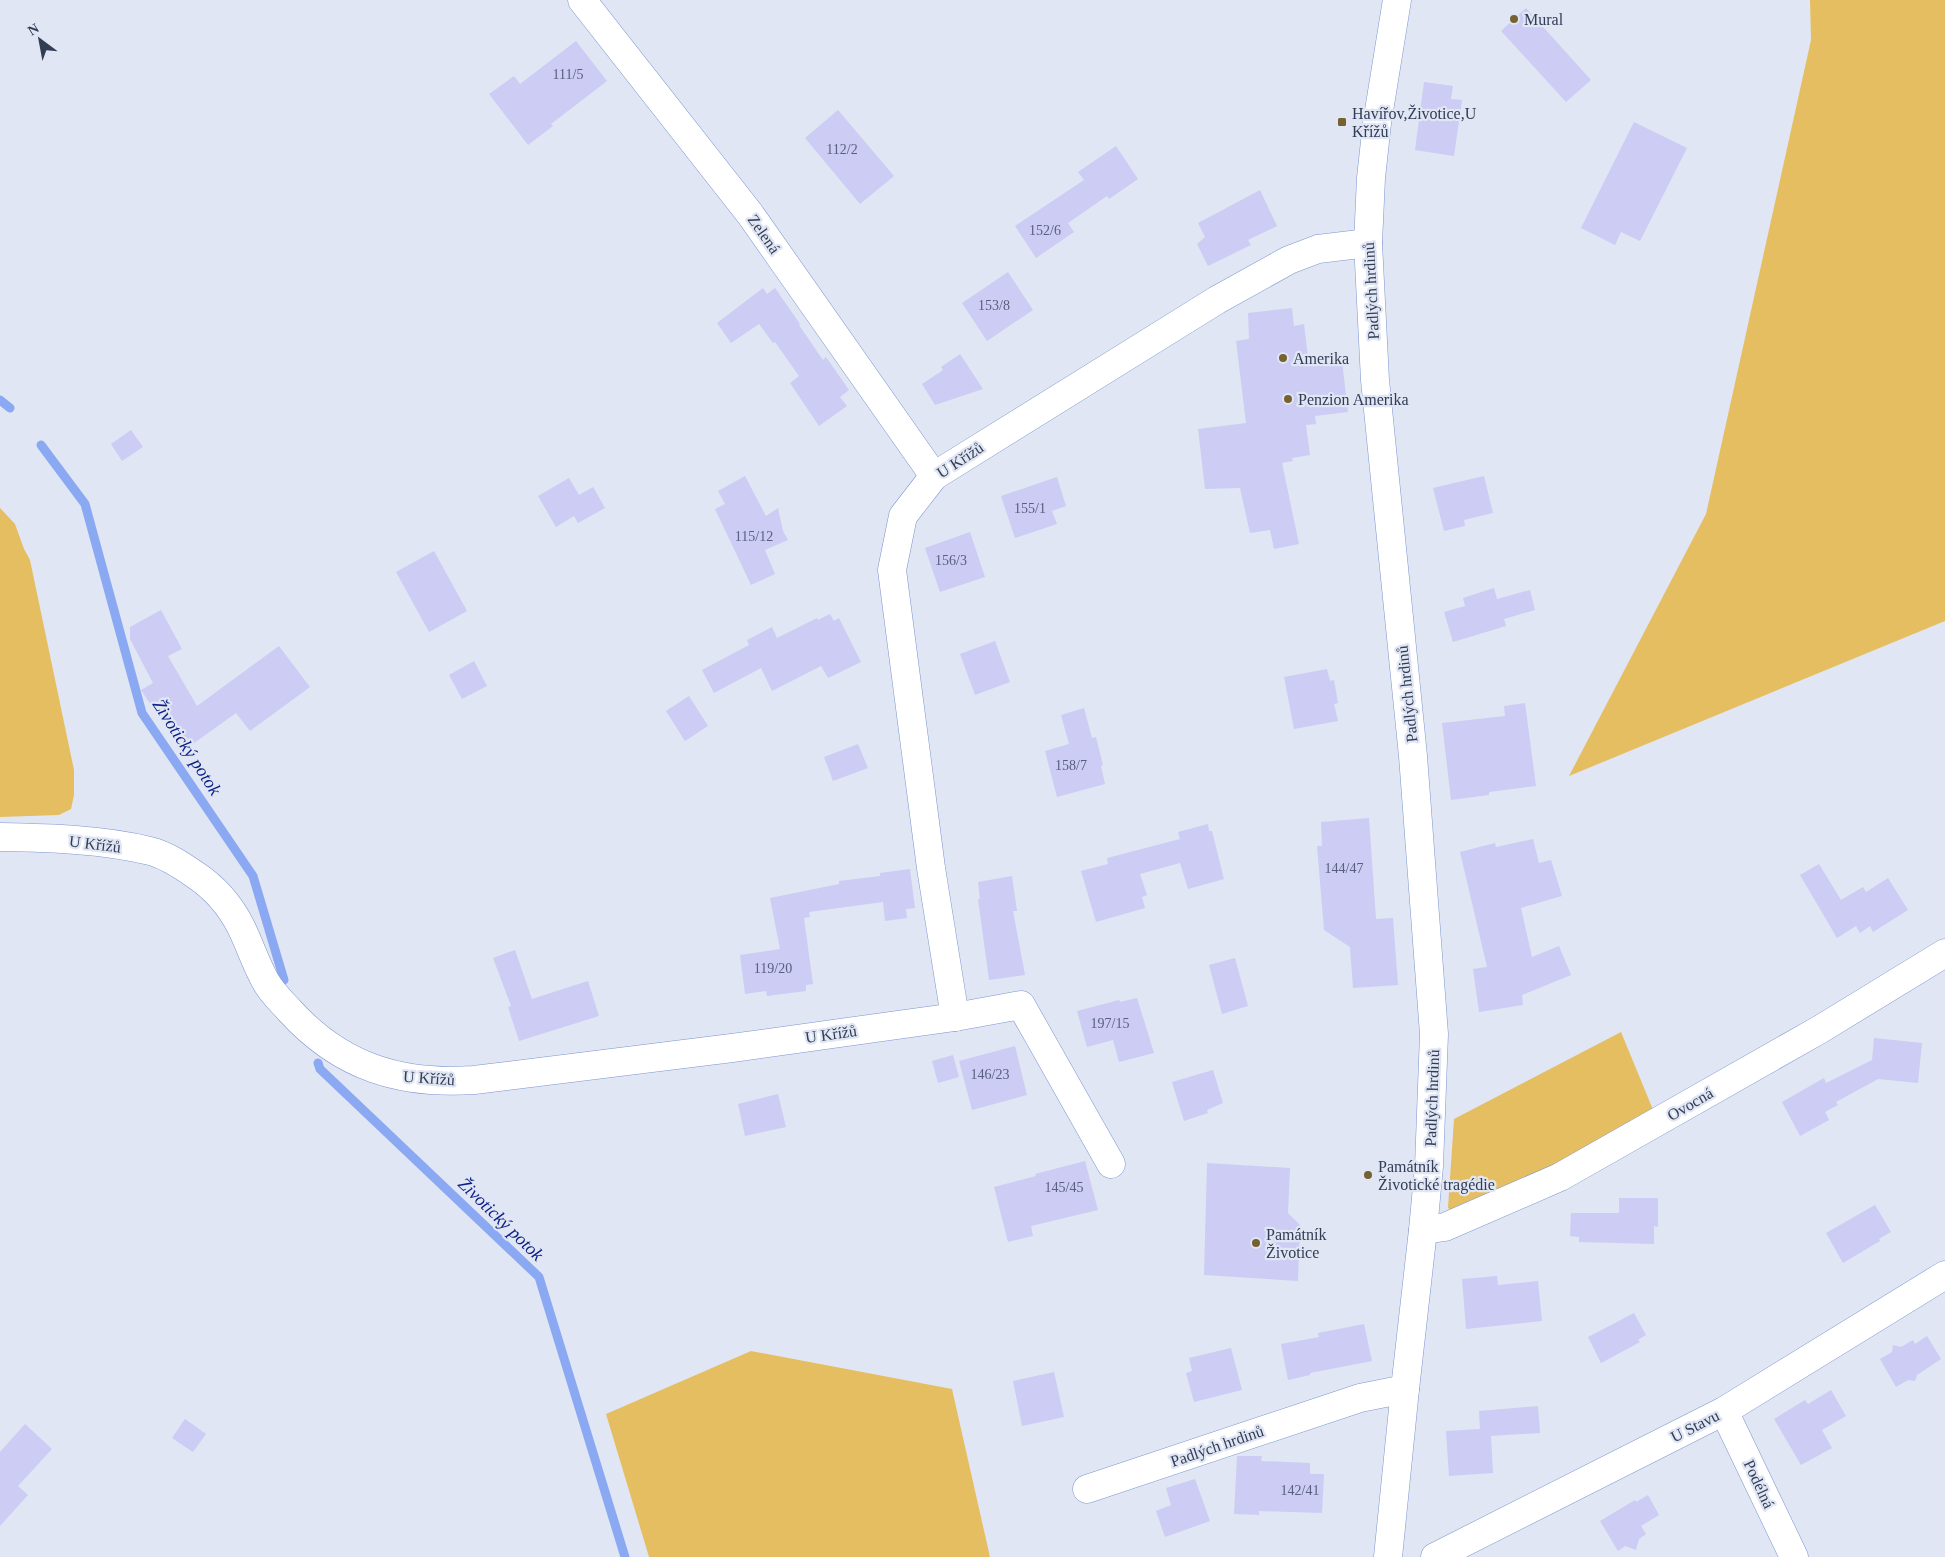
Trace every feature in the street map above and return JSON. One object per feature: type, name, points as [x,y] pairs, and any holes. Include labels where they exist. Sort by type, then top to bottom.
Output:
[{"type":"street","name":"Zelená","points":[[582,0],[750,214],[934,476]]},
{"type":"street","name":"Padlých hrdinů","points":[[1388,1557],[1429,1166],[1434,1034],[1413,756],[1375,380],[1368,243],[1371,178],[1377,123],[1397,0]]},
{"type":"street","name":"U Křížů","points":[[955,1017],[931,868],[892,570],[903,516],[934,476],[1217,300],[1289,260],[1318,249],[1368,243]]},
{"type":"street","name":"U Křížů","points":[[0,837],[96,842],[150,851],[184,868],[203,880],[226,903],[241,927],[266,982],[308,1030],[322,1042],[338,1051],[381,1072],[398,1076],[451,1082],[474,1080],[732,1048],[955,1017],[1021,1004],[1111,1164]]},
{"type":"street","name":"Ovocná","points":[[1423,1230],[1445,1227],[1560,1177],[1819,1030],[1945,953]]},
{"type":"street","name":"U Stavu","points":[[1435,1557],[1724,1411],[1945,1275]]},
{"type":"street","name":"Padlých hrdinů","points":[[1087,1489],[1360,1398],[1405,1389]]},
{"type":"street","name":"Podélná","points":[[1724,1411],[1794,1557]]},
{"type":"shaded area","points":[[1810,0],[1945,0],[1945,621],[1569,776],[1706,514],[1811,40]]},
{"type":"shaded area","points":[[0,508],[15,524],[30,560],[74,770],[74,795],[71,809],[59,815],[0,817]]},
{"type":"shaded area","points":[[1621,1032],[1656,1117],[1456,1214],[1448,1208],[1454,1119]]},
{"type":"shaded area","points":[[751,1351],[952,1389],[990,1557],[649,1557],[606,1414]]},
{"type":"building","points":[[1526,8],[1591,80],[1566,102],[1501,31]]},
{"type":"building","points":[[576,41],[607,81],[551,124],[553,126],[528,145],[489,94],[514,76],[520,84]]},
{"type":"building","points":[[1424,82],[1453,86],[1451,99],[1462,100],[1454,156],[1415,150]]},
{"type":"building","points":[[838,110],[894,176],[860,204],[805,138]]},
{"type":"building","points":[[1634,122],[1687,148],[1640,241],[1621,232],[1615,245],[1581,228]]},
{"type":"building","points":[[1116,146],[1138,179],[1109,199],[1107,196],[1068,223],[1074,232],[1036,258],[1015,226],[1084,180],[1078,172]]},
{"type":"building","points":[[1260,190],[1277,226],[1248,240],[1251,245],[1208,266],[1197,244],[1205,237],[1198,223]]},
{"type":"building","points":[[1008,272],[1033,310],[987,341],[962,303]]},
{"type":"building","points":[[763,288],[767,294],[775,288],[823,360],[826,357],[849,390],[840,397],[847,406],[819,426],[790,383],[799,376],[775,342],[773,343],[759,324],[731,343],[717,323]]},
{"type":"building","points":[[1292,308],[1294,326],[1304,324],[1309,365],[1342,361],[1348,412],[1315,416],[1316,424],[1306,425],[1310,455],[1292,458],[1293,461],[1282,463],[1299,544],[1274,549],[1270,530],[1250,533],[1240,488],[1205,489],[1198,429],[1246,423],[1236,341],[1249,339],[1248,313]]},
{"type":"building","points":[[960,354],[983,389],[935,405],[922,384],[943,370],[941,367]]},
{"type":"building","points":[[131,430],[143,447],[122,461],[111,444]]},
{"type":"building","points":[[745,476],[766,516],[778,508],[783,531],[788,540],[765,550],[775,574],[751,585],[715,509],[725,504],[718,491]]},
{"type":"building","points":[[1484,476],[1493,513],[1464,520],[1465,526],[1444,531],[1433,488]]},
{"type":"building","points":[[1057,477],[1066,506],[1052,511],[1057,524],[1015,538],[1001,496]]},
{"type":"building","points":[[569,478],[579,495],[593,487],[605,508],[578,523],[574,516],[556,527],[538,496]]},
{"type":"building","points":[[970,532],[985,577],[940,592],[925,548]]},
{"type":"building","points":[[434,551],[467,611],[429,632],[396,572]]},
{"type":"building","points":[[1494,588],[1497,599],[1530,590],[1535,610],[1504,619],[1506,626],[1453,642],[1444,612],[1465,606],[1463,598]]},
{"type":"building","points":[[161,610],[182,649],[168,656],[197,706],[279,646],[310,687],[250,731],[236,713],[190,746],[162,710],[157,714],[141,690],[153,683],[130,639],[130,627]]},
{"type":"building","points":[[830,614],[834,621],[839,618],[861,662],[828,678],[821,666],[772,691],[761,668],[714,693],[702,670],[749,645],[747,640],[772,627],[777,638],[817,618],[818,620]]},
{"type":"building","points":[[995,641],[1010,682],[975,695],[960,654]]},
{"type":"building","points":[[474,661],[487,686],[462,699],[449,675]]},
{"type":"building","points":[[1327,669],[1330,681],[1334,680],[1338,703],[1334,704],[1338,721],[1294,729],[1284,677]]},
{"type":"building","points":[[689,696],[708,726],[685,741],[666,711]]},
{"type":"building","points":[[1525,703],[1536,786],[1489,792],[1489,795],[1451,800],[1442,723],[1505,716],[1504,706]]},
{"type":"building","points":[[1084,708],[1092,738],[1096,737],[1103,765],[1101,766],[1105,784],[1057,797],[1045,751],[1069,744],[1061,715]]},
{"type":"building","points":[[858,744],[868,768],[833,781],[824,757]]},
{"type":"building","points":[[1369,818],[1376,919],[1393,918],[1398,985],[1353,988],[1350,947],[1324,930],[1317,846],[1322,846],[1321,822]]},
{"type":"building","points":[[1208,824],[1209,831],[1212,831],[1224,879],[1188,889],[1180,863],[1140,874],[1147,895],[1142,897],[1145,908],[1096,922],[1081,871],[1108,864],[1107,858],[1180,839],[1178,832]]},
{"type":"building","points":[[1533,839],[1539,863],[1551,860],[1562,896],[1521,908],[1532,957],[1559,946],[1571,975],[1522,995],[1523,1005],[1479,1012],[1473,969],[1487,967],[1460,852],[1495,843],[1496,847]]},
{"type":"building","points":[[1819,864],[1841,900],[1863,887],[1866,892],[1888,878],[1908,910],[1873,932],[1870,926],[1860,933],[1856,926],[1837,938],[1800,875]]},
{"type":"building","points":[[910,869],[915,908],[906,909],[907,918],[885,921],[883,902],[809,912],[810,917],[804,918],[813,984],[806,985],[806,991],[767,996],[766,991],[745,994],[740,955],[780,949],[770,898],[839,884],[839,881],[880,876],[880,873]]},
{"type":"building","points":[[1012,876],[1017,911],[1013,911],[1025,975],[989,980],[978,899],[980,899],[978,882]]},
{"type":"building","points":[[515,950],[532,999],[588,981],[599,1016],[519,1041],[508,1007],[511,1006],[493,958]]},
{"type":"building","points":[[1235,958],[1248,1006],[1222,1014],[1209,965]]},
{"type":"building","points":[[1137,998],[1154,1053],[1119,1062],[1113,1040],[1087,1047],[1077,1011],[1119,1000],[1120,1002]]},
{"type":"building","points":[[1874,1038],[1922,1043],[1918,1083],[1878,1079],[1836,1102],[1838,1105],[1825,1112],[1829,1120],[1800,1136],[1782,1102],[1824,1078],[1826,1083],[1872,1060]]},
{"type":"building","points":[[1015,1046],[1027,1095],[972,1110],[959,1061]]},
{"type":"building","points":[[953,1055],[959,1077],[938,1083],[932,1061]]},
{"type":"building","points":[[1213,1070],[1223,1103],[1207,1110],[1208,1113],[1184,1121],[1172,1082]]},
{"type":"building","points":[[778,1094],[786,1127],[745,1136],[738,1104]]},
{"type":"building","points":[[1085,1161],[1098,1210],[1031,1226],[1033,1236],[1008,1242],[994,1187]]},
{"type":"building","points":[[1207,1163],[1290,1168],[1288,1213],[1300,1225],[1298,1281],[1204,1275]]},
{"type":"building","points":[[1619,1198],[1658,1198],[1658,1227],[1654,1226],[1654,1244],[1579,1242],[1579,1237],[1570,1236],[1571,1213],[1619,1213]]},
{"type":"building","points":[[1875,1205],[1891,1232],[1879,1239],[1880,1241],[1843,1263],[1826,1233]]},
{"type":"building","points":[[1497,1276],[1498,1285],[1538,1281],[1542,1321],[1466,1329],[1462,1279]]},
{"type":"building","points":[[1634,1313],[1646,1335],[1638,1340],[1640,1342],[1601,1363],[1588,1337]]},
{"type":"building","points":[[1364,1324],[1372,1361],[1310,1373],[1310,1375],[1288,1380],[1281,1344],[1319,1337],[1318,1333]]},
{"type":"building","points":[[1927,1336],[1941,1359],[1917,1375],[1915,1381],[1908,1380],[1896,1387],[1880,1359],[1892,1352],[1893,1345],[1901,1347],[1913,1340],[1915,1344]]},
{"type":"building","points":[[1231,1348],[1242,1390],[1194,1402],[1186,1373],[1192,1371],[1189,1358]]},
{"type":"building","points":[[1054,1372],[1064,1417],[1022,1426],[1013,1381]]},
{"type":"building","points":[[1831,1390],[1846,1416],[1822,1430],[1832,1448],[1801,1465],[1774,1419],[1805,1400],[1808,1404]]},
{"type":"building","points":[[1538,1406],[1540,1433],[1491,1436],[1493,1473],[1449,1476],[1446,1431],[1480,1429],[1479,1411]]},
{"type":"building","points":[[185,1419],[206,1434],[193,1452],[172,1438]]},
{"type":"building","points":[[25,1424],[52,1449],[18,1486],[28,1495],[0,1526],[0,1452]]},
{"type":"building","points":[[1237,1456],[1262,1456],[1261,1461],[1310,1463],[1310,1474],[1324,1474],[1322,1513],[1259,1511],[1259,1515],[1234,1514]]},
{"type":"building","points":[[1195,1479],[1210,1521],[1165,1537],[1156,1511],[1171,1505],[1166,1488]]},
{"type":"building","points":[[1648,1495],[1659,1515],[1641,1526],[1646,1534],[1639,1539],[1636,1550],[1625,1546],[1618,1551],[1600,1521],[1635,1500],[1636,1502]]},
{"type":"waterway","name":"Životický potok","points":[[0,400],[10,408]]},
{"type":"waterway","name":"Životický potok","points":[[41,445],[85,504],[142,713],[253,876],[284,980]]},
{"type":"waterway","name":"Životický potok","points":[[318,1063],[320,1069],[539,1277],[625,1557]]},
{"type":"place","name":"Mural","points":[[1514,19]]},
{"type":"place","name":"Havířov,Životice,U Křížů","points":[[1342,122]]},
{"type":"place","name":"Amerika","points":[[1283,358]]},
{"type":"place","name":"Penzion Amerika","points":[[1288,399]]},
{"type":"place","name":"Památník Životické tragédie","points":[[1368,1175]]},
{"type":"place","name":"Památník Životice","points":[[1256,1243]]}]
